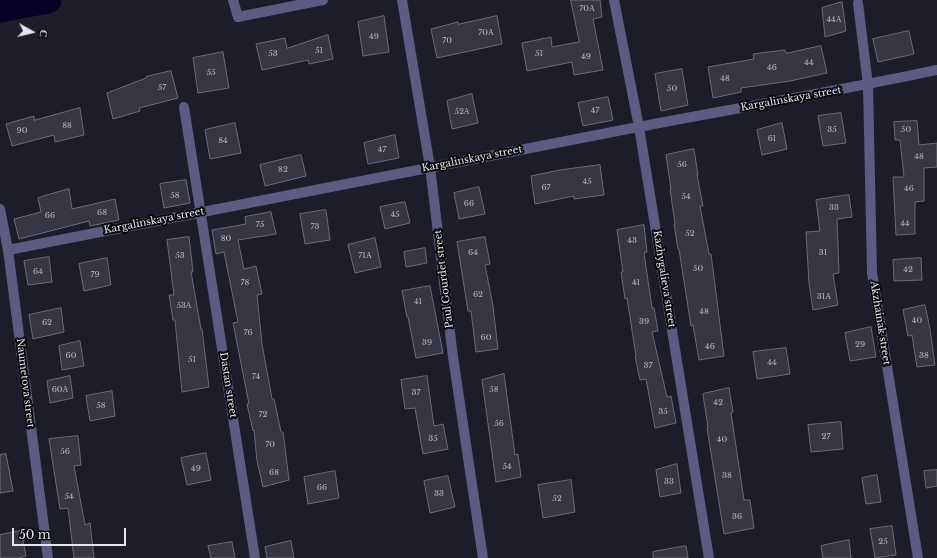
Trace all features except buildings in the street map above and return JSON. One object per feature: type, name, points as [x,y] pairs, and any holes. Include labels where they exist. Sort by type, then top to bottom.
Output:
[{"type":"street","points":[[233,0],[238,17],[323,0]]},
{"type":"street","name":"Paul Gourdet street","points":[[402,0],[430,167],[453,357],[482,558]]},
{"type":"street","name":"Kazhygalieva street","points":[[614,0],[639,126],[709,558]]},
{"type":"street","name":"Akzhainak street","points":[[858,3],[868,85],[872,273],[918,558]]},
{"type":"street","name":"Kargalinskaya street","points":[[8,250],[639,126],[868,85],[937,70]]},
{"type":"street","name":"Dastan street","points":[[184,107],[255,558]]},
{"type":"street","name":"Naumetova street","points":[[0,209],[8,250],[48,558]]},
{"type":"waterway","points":[[0,9],[48,0]]}]
